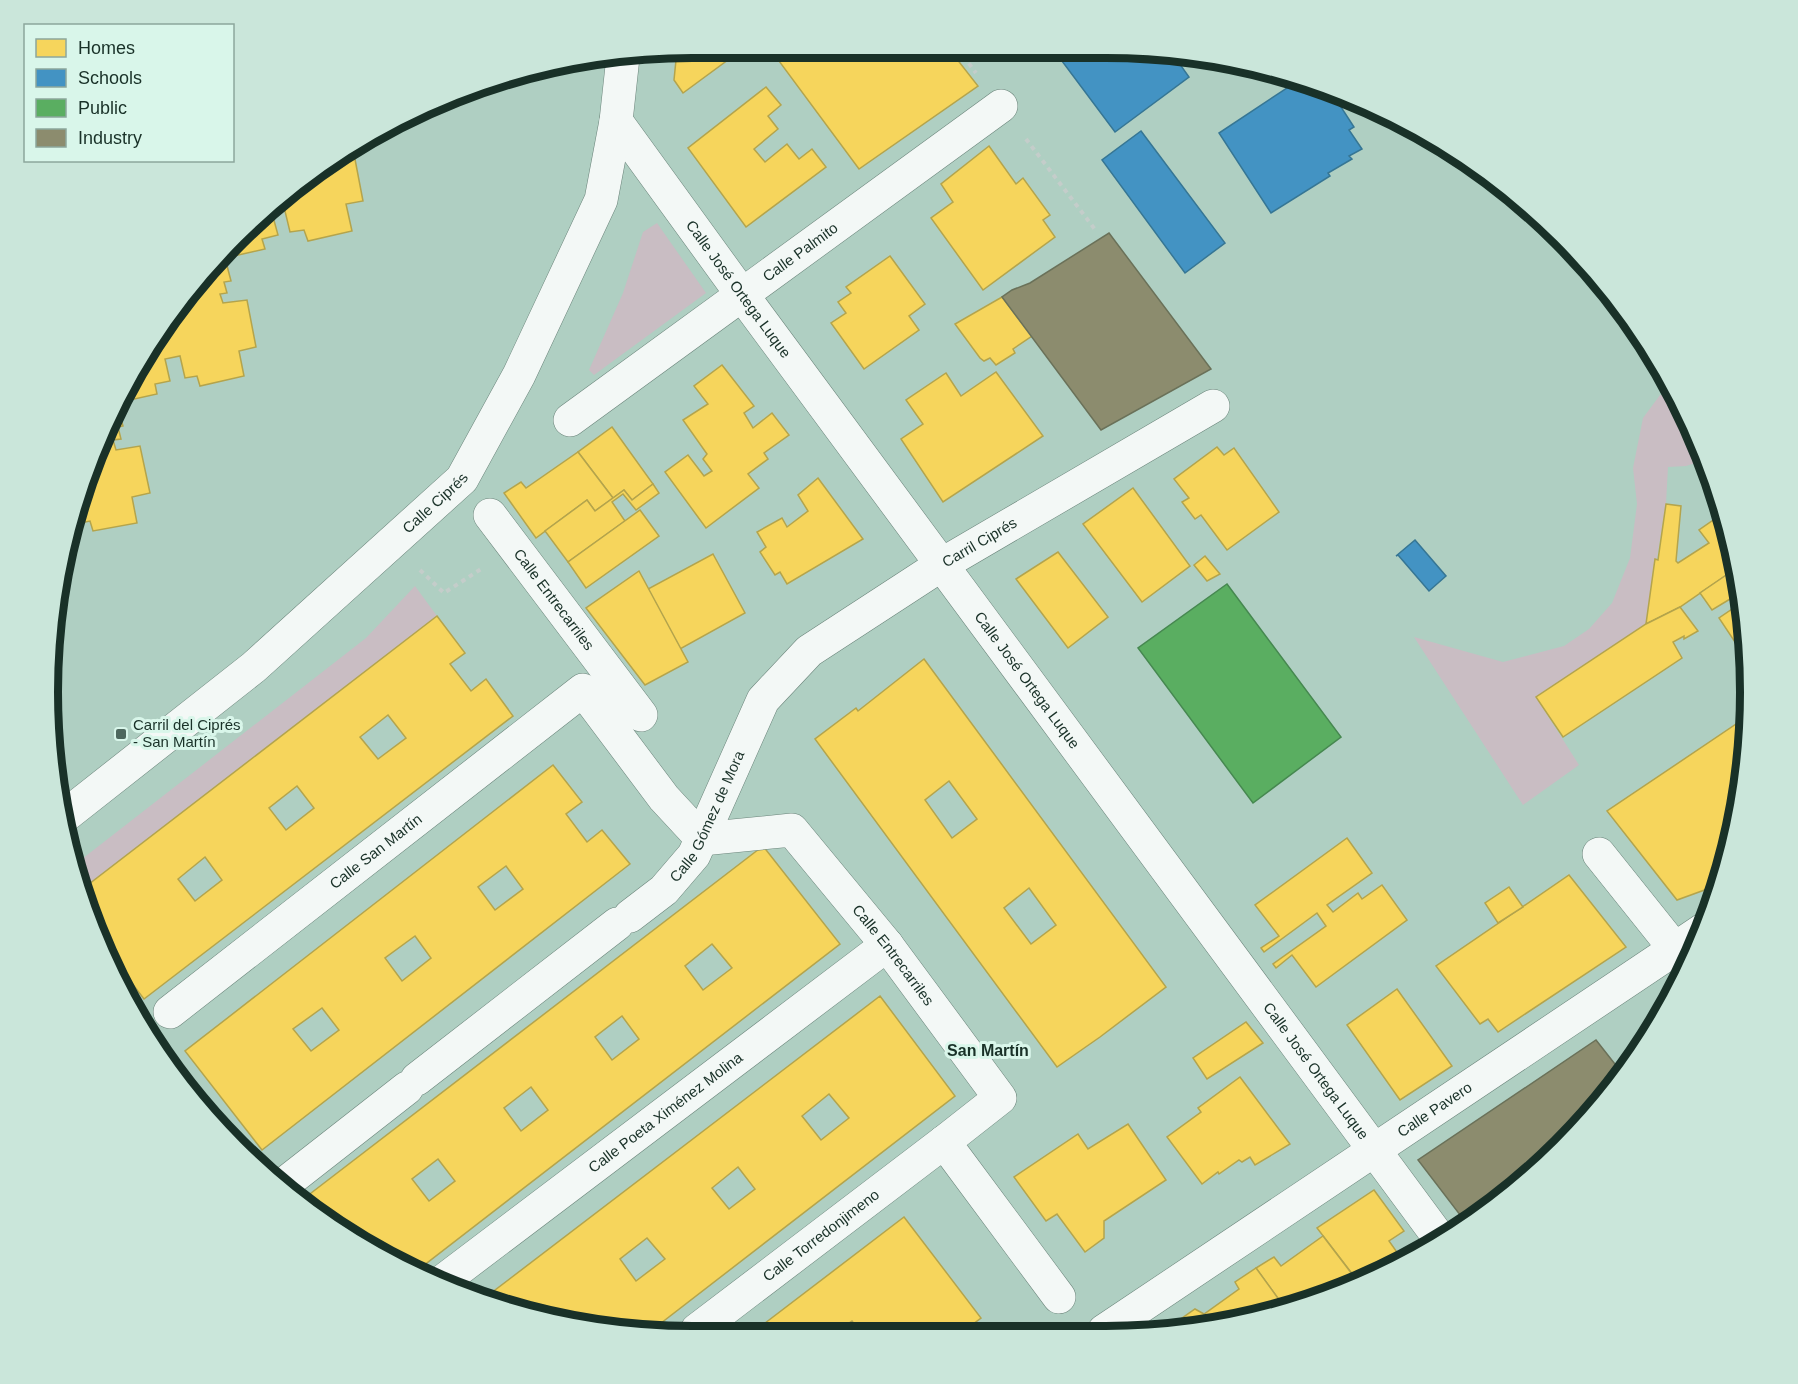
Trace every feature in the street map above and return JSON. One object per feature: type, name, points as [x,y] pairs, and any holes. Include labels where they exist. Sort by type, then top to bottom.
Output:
[{"type":"street","name":"Calle Ciprés","points":[[70,812],[254,667],[462,479],[519,375],[601,200],[616,121],[623,63]]},
{"type":"street","name":"Calle Palmito","points":[[570,420],[1001,106]]},
{"type":"street","name":"Calle José Ortega Luque","points":[[616,121],[1436,1233]]},
{"type":"street","name":"Carril Ciprés","points":[[763,700],[809,651],[941,565],[1213,406]]},
{"type":"street","name":"Calle Entrecarriles","points":[[490,515],[641,715]]},
{"type":"street","name":"Calle San Martín","points":[[170,1012],[583,690],[664,798],[702,839]]},
{"type":"street","name":"Calle Gómez de Mora","points":[[289,1180],[664,890],[694,855],[763,700]]},
{"type":"street","name":"Calle Entrecarriles","points":[[702,839],[792,830],[887,945],[1000,1098],[944,1142]]},
{"type":"street","points":[[1599,854],[1681,956]]},
{"type":"street","name":"Calle Poeta Ximénez Molina","points":[[449,1277],[887,945]]},
{"type":"street","name":"Calle Pavero","points":[[1110,1326],[1374,1152],[1681,956]]},
{"type":"street","points":[[944,1142],[1059,1296]]},
{"type":"street","name":"Calle Torredonjimeno","points":[[702,1326],[944,1142]]},
{"type":"path","points":[[391,544],[444,593],[486,565]]},
{"type":"shaded area","points":[[657,223],[706,293],[594,375],[589,370],[623,293],[643,232]]},
{"type":"shaded area","points":[[1660,395],[1665,395],[1696,463],[1668,467],[1666,504],[1646,624],[1536,697],[1579,765],[1523,805],[1414,637],[1503,662],[1564,646],[1589,629],[1612,603],[1630,558],[1637,504],[1633,468],[1643,418]]},
{"type":"shaded area","points":[[415,586],[437,616],[89,884],[81,860],[366,638]]},
{"type":"building: Homes","points":[[730,58],[683,93],[674,80],[676,59]]},
{"type":"building: Homes","points":[[777,58],[956,58],[978,86],[859,169]]},
{"type":"building: Homes","points":[[766,87],[781,105],[768,116],[778,129],[754,149],[765,162],[787,144],[799,159],[812,149],[826,167],[746,227],[688,148]]},
{"type":"building: Homes","points":[[989,146],[1016,184],[1023,178],[1050,215],[1043,220],[1055,237],[983,290],[931,218],[953,202],[941,184]]},
{"type":"building: Homes","points":[[354,156],[363,201],[346,204],[352,231],[308,241],[304,230],[290,232],[285,211],[279,212],[306,189]]},
{"type":"building: Homes","points":[[273,217],[278,235],[262,239],[265,249],[233,256]]},
{"type":"building: Homes","points":[[890,256],[925,304],[909,316],[919,330],[864,369],[831,323],[846,313],[838,302],[851,293],[846,287]]},
{"type":"building: Homes","points":[[226,263],[231,281],[224,282],[227,293],[220,294],[223,303],[247,300],[256,347],[239,351],[244,376],[200,386],[197,376],[185,378],[180,356],[165,359],[170,381],[155,384],[157,394],[130,400],[165,340],[189,306]]},
{"type":"building: Homes","points":[[1002,297],[1032,336],[1013,349],[1015,353],[996,365],[990,358],[984,361],[980,358],[955,324]]},
{"type":"building: Homes","points":[[722,365],[754,406],[744,413],[753,428],[772,413],[789,435],[764,453],[768,459],[748,474],[759,488],[706,528],[665,472],[688,455],[704,476],[712,471],[703,459],[707,454],[683,420],[708,404],[694,386]]},
{"type":"building: Homes","points":[[996,372],[1043,436],[943,502],[901,439],[923,424],[906,400],[946,373],[961,396]]},
{"type":"building: Homes","points":[[121,419],[123,426],[118,427],[121,439],[113,440],[116,450],[140,446],[150,493],[132,497],[137,523],[93,531],[90,521],[82,523],[92,488]]},
{"type":"building: Homes","points":[[612,427],[653,484],[632,500],[624,490],[613,498],[578,452]]},
{"type":"building: Homes","points":[[1217,447],[1224,455],[1234,448],[1279,512],[1227,550],[1201,515],[1195,519],[1182,502],[1189,498],[1174,479]]},
{"type":"building: Homes","points":[[578,452],[613,498],[595,511],[587,500],[536,538],[504,493],[521,482],[526,488]]},
{"type":"building: Homes","points":[[818,478],[863,539],[787,584],[780,572],[775,575],[760,552],[766,547],[757,532],[782,518],[787,527],[808,511],[798,495]]},
{"type":"building: Homes","points":[[653,484],[659,493],[636,510],[623,494],[612,502],[625,521],[568,562],[545,531],[587,500],[595,511],[624,490],[632,500]]},
{"type":"building: Homes","points":[[1133,488],[1190,566],[1142,602],[1083,524]]},
{"type":"building: Homes","points":[[1666,504],[1681,506],[1676,561],[1678,563],[1709,543],[1699,530],[1715,519],[1728,574],[1680,607],[1646,624],[1655,559],[1658,560]]},
{"type":"building: Homes","points":[[640,510],[659,536],[586,588],[568,562]]},
{"type":"building: Homes","points":[[1058,552],[1108,617],[1068,648],[1016,579]]},
{"type":"building: Homes","points":[[713,554],[745,613],[680,649],[648,589]]},
{"type":"building: Homes","points":[[1205,556],[1220,574],[1207,581],[1194,565]]},
{"type":"building: Homes","points":[[639,571],[688,662],[645,685],[586,608]]},
{"type":"building: Homes","points":[[1728,574],[1732,598],[1712,610],[1700,593]]},
{"type":"building: Homes","points":[[1680,607],[1698,631],[1673,642],[1682,658],[1563,737],[1536,697],[1646,624]]},
{"type":"building: Homes","points":[[1734,608],[1738,646],[1719,618]]},
{"type":"building: Homes","points":[[437,616],[465,653],[450,664],[471,691],[486,679],[513,716],[144,999],[124,972],[89,884]],"holes":[[[388,715],[406,738],[378,759],[360,737]],[[297,786],[314,808],[286,830],[269,808]],[[205,857],[222,880],[195,901],[178,879]]]},
{"type":"building: Homes","points":[[924,659],[1166,987],[1057,1067],[815,739],[856,708],[858,711]],"holes":[[[949,781],[977,819],[952,838],[925,800]],[[1029,888],[1056,925],[1031,944],[1004,908]]]},
{"type":"building: Homes","points":[[1739,722],[1734,775],[1727,816],[1708,889],[1677,900],[1607,811]]},
{"type":"building: Homes","points":[[553,765],[582,802],[566,814],[587,842],[602,830],[630,864],[262,1150],[185,1051]],"holes":[[[506,866],[523,889],[495,910],[478,887]],[[415,936],[431,958],[402,981],[385,958]],[[322,1008],[339,1030],[311,1051],[293,1029]]]},
{"type":"building: Homes","points":[[1347,838],[1372,873],[1327,905],[1333,912],[1358,893],[1362,899],[1382,885],[1407,920],[1316,987],[1292,955],[1276,968],[1273,964],[1326,926],[1317,913],[1264,952],[1261,948],[1279,936],[1255,905]]},
{"type":"building: Homes","points":[[763,846],[840,944],[424,1265],[375,1241],[307,1196]],"holes":[[[712,944],[732,968],[703,990],[685,966]],[[622,1016],[639,1039],[612,1060],[595,1037]],[[531,1087],[548,1110],[521,1131],[504,1108]],[[438,1159],[455,1181],[429,1201],[412,1179]]]},
{"type":"building: Homes","points":[[1569,875],[1626,947],[1498,1032],[1488,1019],[1480,1024],[1436,966]]},
{"type":"building: Homes","points":[[1509,887],[1523,907],[1498,923],[1485,903]]},
{"type":"building: Homes","points":[[1397,989],[1452,1066],[1400,1100],[1347,1025]]},
{"type":"building: Homes","points":[[880,996],[955,1096],[659,1324],[609,1320],[491,1293]],"holes":[[[829,1094],[849,1118],[821,1140],[802,1116]],[[738,1167],[755,1189],[729,1209],[712,1188]],[[647,1238],[665,1259],[636,1281],[620,1259]]]},
{"type":"building: Homes","points":[[1246,1022],[1263,1043],[1207,1079],[1193,1058]]},
{"type":"building: Homes","points":[[1240,1077],[1290,1144],[1255,1165],[1250,1157],[1242,1162],[1239,1160],[1202,1184],[1167,1137],[1201,1112],[1198,1108]]},
{"type":"building: Homes","points":[[1128,1124],[1166,1180],[1104,1221],[1104,1238],[1085,1252],[1057,1214],[1046,1221],[1014,1177],[1078,1134],[1088,1149]]},
{"type":"building: Homes","points":[[1374,1190],[1404,1231],[1389,1241],[1398,1254],[1353,1275],[1317,1228]]},
{"type":"building: Homes","points":[[904,1217],[981,1318],[970,1326],[856,1326],[852,1321],[845,1326],[761,1326]]},
{"type":"building: Homes","points":[[1323,1236],[1353,1275],[1280,1301],[1256,1268],[1274,1257],[1281,1266]]},
{"type":"building: Homes","points":[[1256,1268],[1280,1301],[1230,1313],[1178,1321],[1195,1309],[1204,1314],[1239,1289],[1235,1282]]},
{"type":"building: Schools","points":[[1060,58],[1106,58],[1179,63],[1189,77],[1115,132]]},
{"type":"building: Schools","points":[[1290,86],[1339,104],[1354,127],[1349,130],[1362,149],[1349,156],[1352,159],[1328,173],[1330,176],[1271,213],[1219,133]]},
{"type":"building: Schools","points":[[1141,131],[1225,243],[1185,273],[1102,160]]},
{"type":"building: Schools","points":[[1415,540],[1446,576],[1429,591],[1398,555],[1396,556]]},
{"type":"building: Public","points":[[1227,584],[1341,737],[1253,803],[1138,648]]},
{"type":"building: Industry","points":[[1109,233],[1211,369],[1101,430],[1002,297],[1030,283]]},
{"type":"building: Industry","points":[[1596,1040],[1617,1067],[1554,1140],[1492,1195],[1461,1217],[1418,1160]]},
{"type":"place","name":"Carril del Ciprés - San Martín","points":[[121,734]]},
{"type":"district","name":"San Martín","points":[[988,1050]]}]
